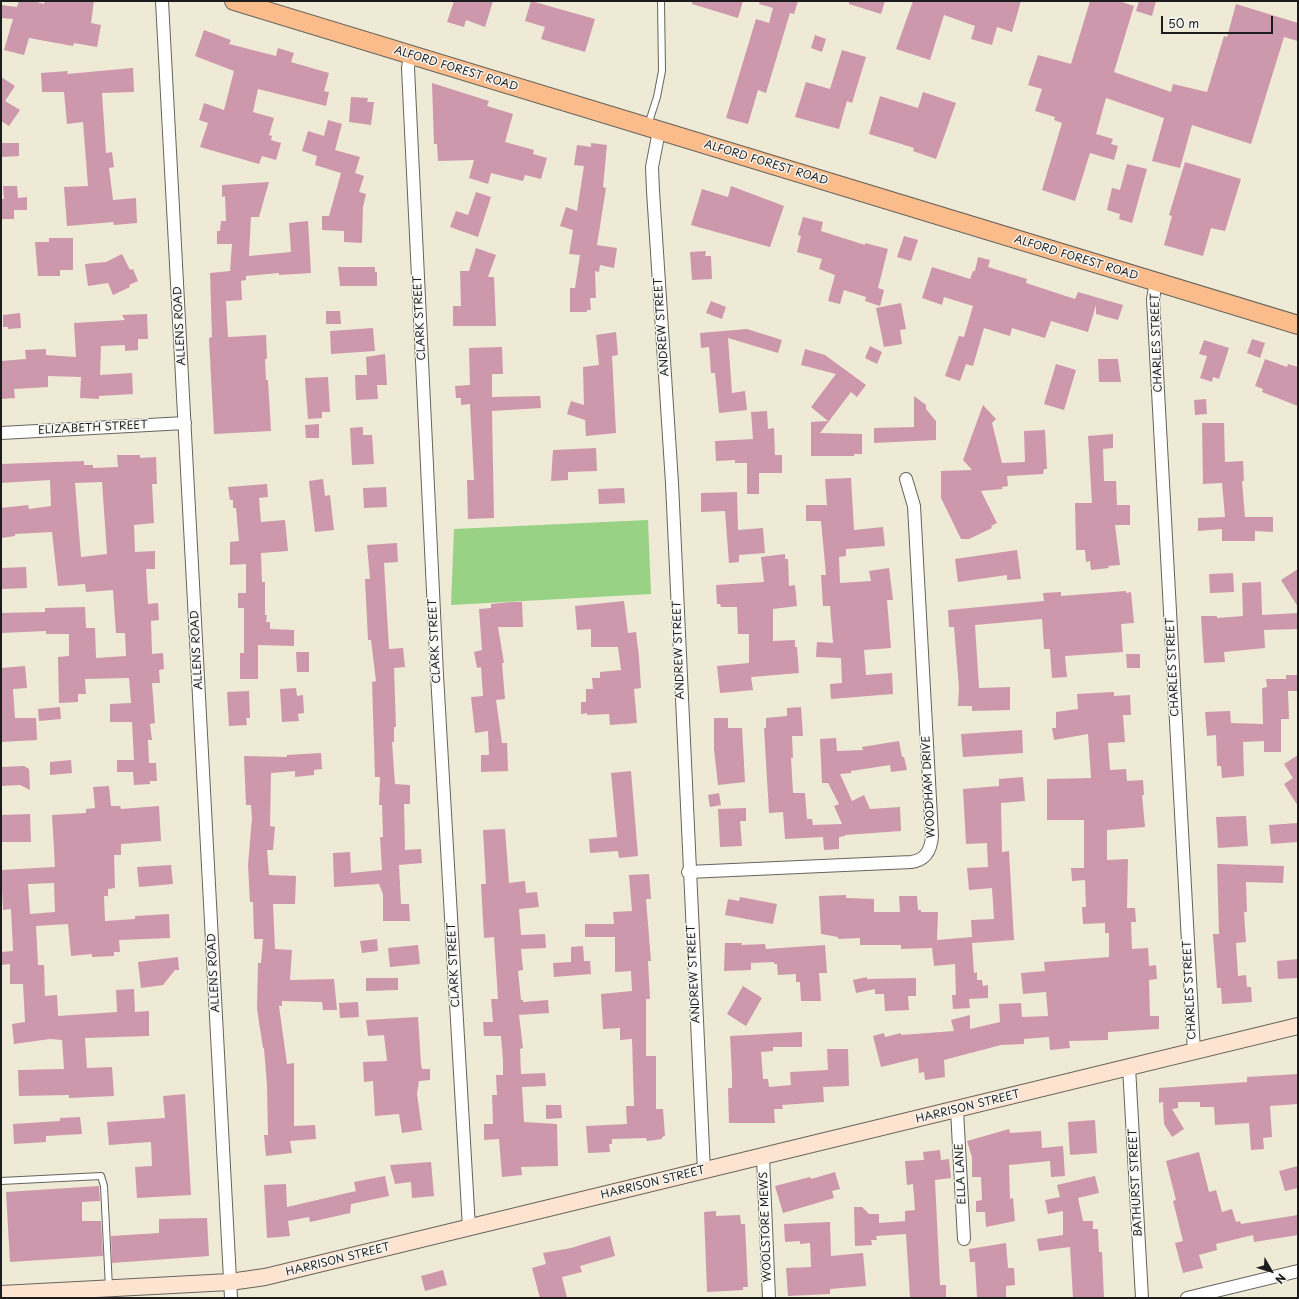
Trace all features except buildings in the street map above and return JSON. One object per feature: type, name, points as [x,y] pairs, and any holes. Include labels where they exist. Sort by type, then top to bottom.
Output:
[{"type":"main road","name":"ALFORD FOREST ROAD","points":[[234,1],[1298,325]]},
{"type":"street","name":"ALLENS ROAD","points":[[162,1],[231,1298]]},
{"type":"street","name":"CLARK STREET","points":[[410,55],[408,68],[437,668],[469,1228]]},
{"type":"street","name":"ANDREW STREET","points":[[653,129],[652,167],[672,483],[688,872],[704,1171]]},
{"type":"street","name":"CHARLES STREET","points":[[1156,282],[1153,296],[1194,1052]]},
{"type":"street","name":"ELIZABETH STREET","points":[[1,433],[185,423]]},
{"type":"street","name":"WOODHAM DRIVE","points":[[688,872],[911,862],[923,858],[928,852],[932,836],[914,506],[906,479]]},
{"type":"street","name":"HARRISON STREET","points":[[1,1294],[230,1282],[265,1277],[1298,1026]]},
{"type":"street","name":"BATHURST STREET","points":[[1129,1067],[1142,1298]]},
{"type":"street","name":"ELLA LANE","points":[[957,1110],[964,1239]]},
{"type":"street","name":"WOOLSTORE MEWS","points":[[763,1157],[769,1298]]},
{"type":"street","points":[[1187,1298],[1298,1271]]},
{"type":"lane","points":[[653,129],[662,71],[661,1]]},
{"type":"lane","points":[[1,1181],[101,1176],[104,1186],[109,1288]]},
{"type":"green space","points":[[648,520],[651,594],[451,605],[454,529]]}]
